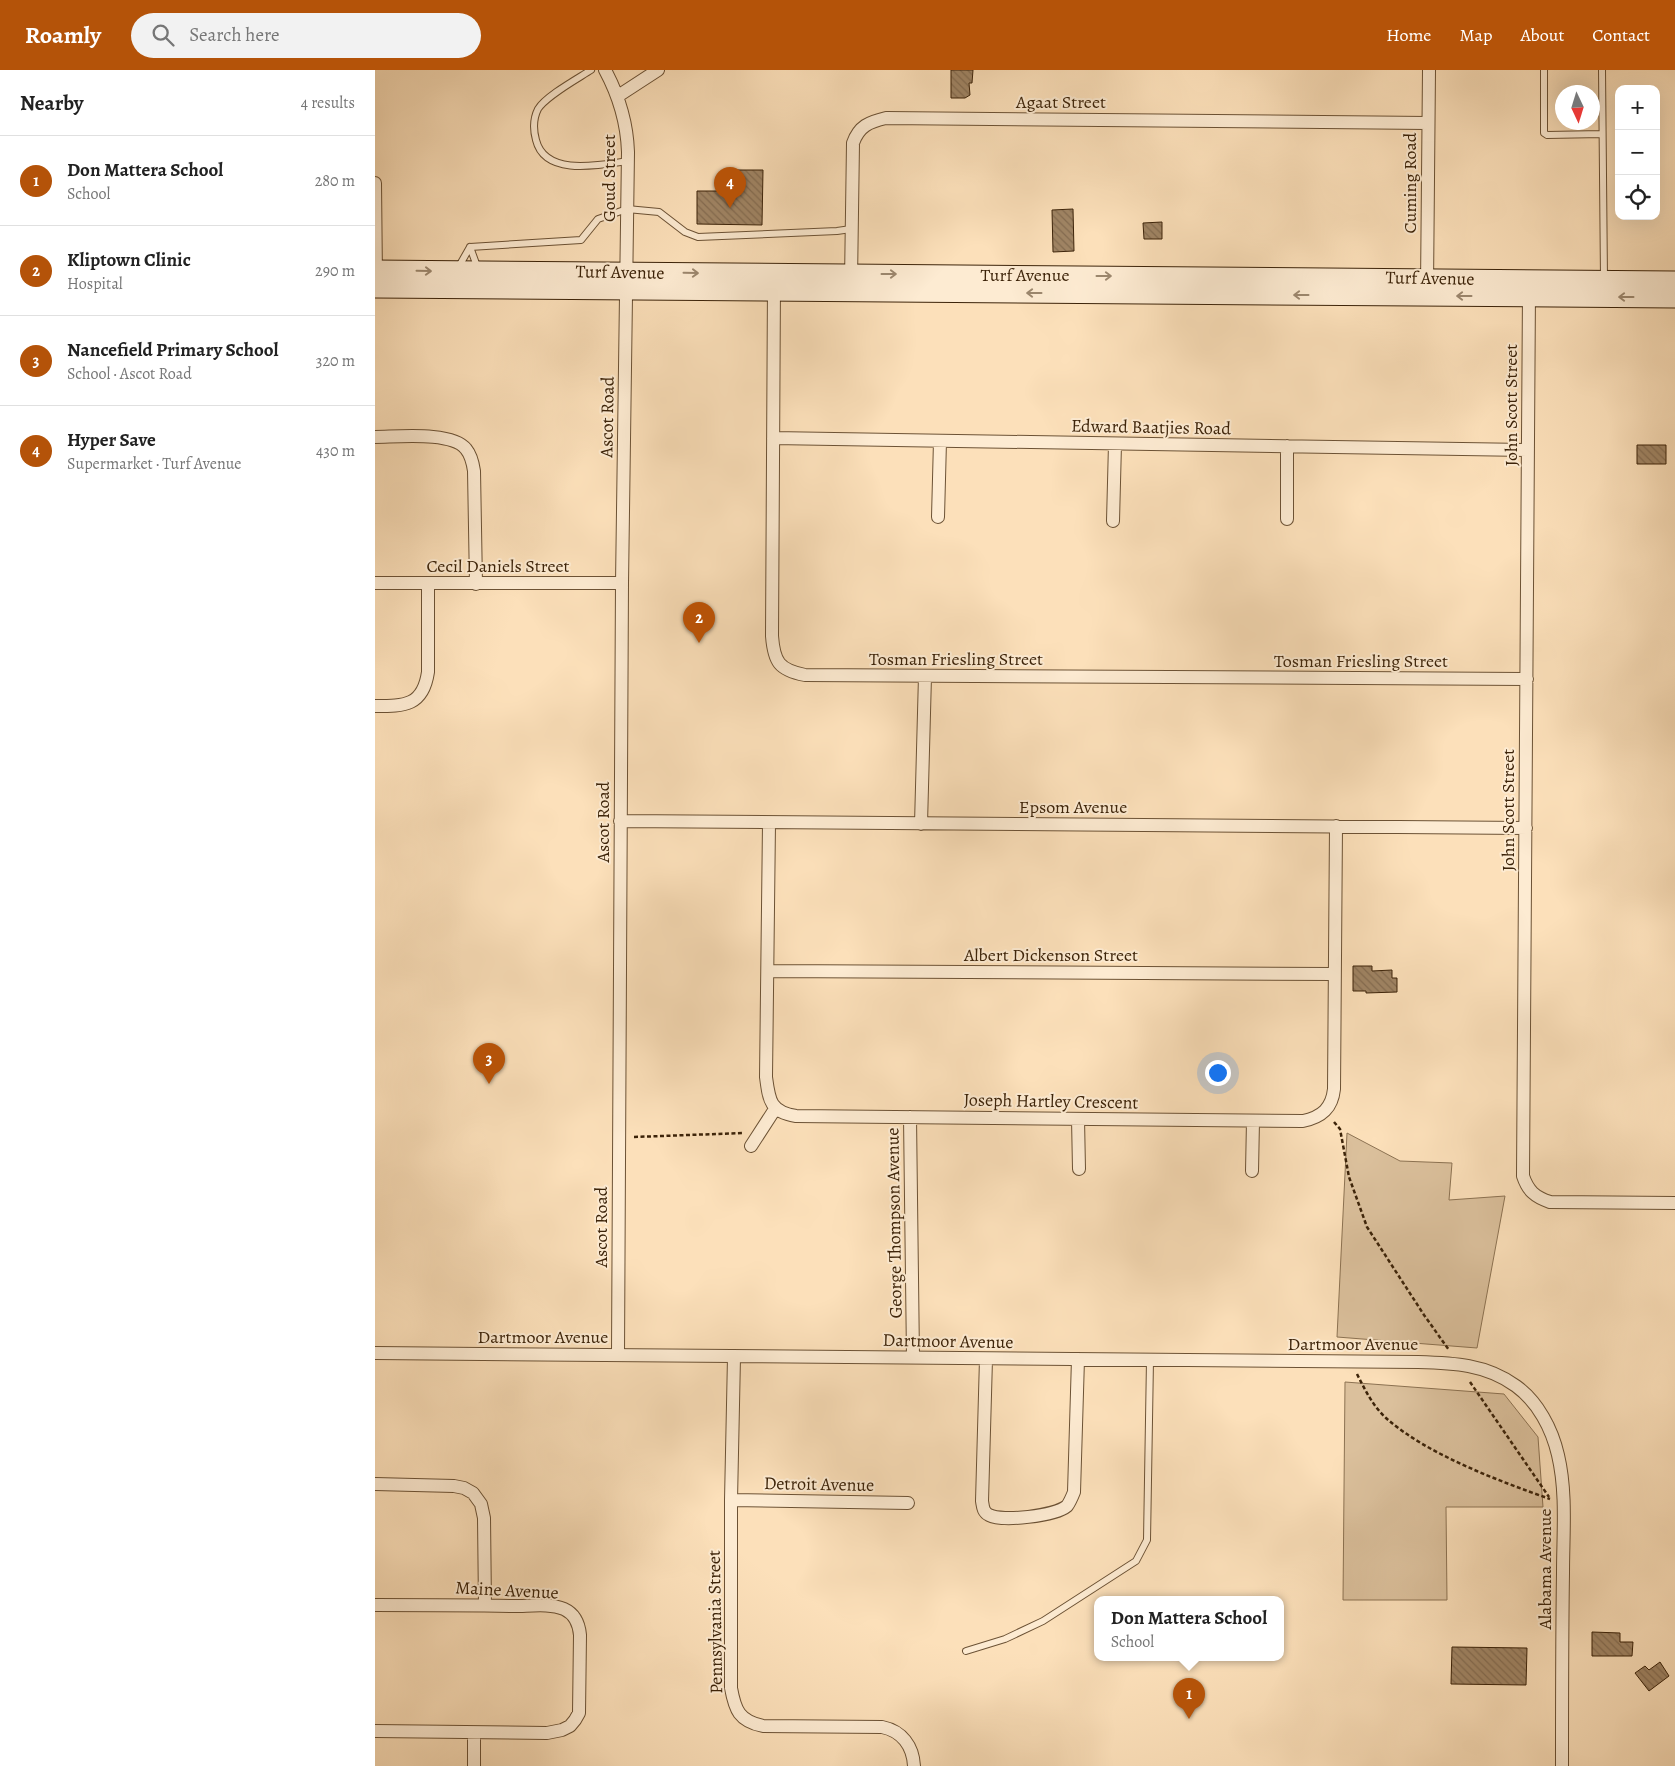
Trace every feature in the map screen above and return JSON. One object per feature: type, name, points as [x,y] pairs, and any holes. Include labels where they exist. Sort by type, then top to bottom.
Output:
[{"type":"main road","name":"Turf Avenue","points":[[376,279],[456,271],[479,271],[626,281]]},
{"type":"main road","name":"Turf Avenue","points":[[376,279],[1529,288],[1675,298]]},
{"type":"main road","name":"Turf Avenue","points":[[1529,288],[1605,280],[1675,281]]},
{"type":"street","name":"Goud Street","points":[[605,70],[618,96],[627,128],[626,281]]},
{"type":"street","points":[[618,96],[659,70]]},
{"type":"street","name":"Cuming Road","points":[[1427,287],[1429,70]]},
{"type":"street","name":"Agaat Street","points":[[851,283],[853,143],[856,134],[862,127],[872,121],[886,118],[1428,123]]},
{"type":"street","points":[[375,183],[376,279]]},
{"type":"street","name":"Ascot Road","points":[[618,1354],[620,821],[626,281]]},
{"type":"street","name":"Tosman Friesling Street","points":[[774,282],[772,636],[773,652],[783,668],[793,673],[805,675],[1527,679]]},
{"type":"street","name":"John Scott Street","points":[[1529,288],[1523,1176],[1532,1194],[1551,1202],[1675,1203]]},
{"type":"street","points":[[375,437],[442,438],[455,442],[465,448],[471,458],[475,471],[476,584]]},
{"type":"street","name":"Edward Baatjies Road","points":[[773,438],[1528,450]]},
{"type":"street","points":[[939,517],[940,441]]},
{"type":"street","points":[[1113,521],[1115,444]]},
{"type":"street","points":[[1287,446],[1287,519]]},
{"type":"street","name":"Cecil Daniels Street","points":[[375,583],[622,583]]},
{"type":"street","points":[[375,706],[406,704],[416,700],[424,689],[428,672],[428,584]]},
{"type":"street","points":[[921,824],[925,676]]},
{"type":"street","name":"Epsom Avenue","points":[[620,821],[1526,828]]},
{"type":"street","points":[[751,1146],[775,1109],[770,1100],[766,1076],[769,823]]},
{"type":"street","points":[[1325,1112],[1333,1099],[1334,1089],[1336,826]]},
{"type":"street","name":"Albert Dickenson Street","points":[[768,971],[1334,974]]},
{"type":"street","name":"Joseph Hartley Crescent","points":[[775,1109],[785,1114],[796,1116],[1253,1121],[1303,1121],[1313,1119],[1325,1112]]},
{"type":"street","name":"George Thompson Avenue","points":[[910,1117],[913,1358]]},
{"type":"street","points":[[1078,1119],[1079,1169]]},
{"type":"street","points":[[1252,1170],[1253,1121]]},
{"type":"street","name":"Dartmoor Avenue","points":[[375,1353],[1418,1362],[1459,1364],[1485,1369],[1516,1386]]},
{"type":"street","name":"Pennsylvania Street","points":[[734,1357],[731,1500],[731,1688],[735,1708],[740,1716],[753,1724],[763,1726],[882,1727],[892,1729],[907,1742],[911,1750],[914,1766]]},
{"type":"street","points":[[986,1359],[982,1501],[985,1512],[990,1516],[997,1517],[1042,1515],[1057,1512],[1067,1506],[1075,1492],[1078,1360]]},
{"type":"street","name":"Alabama Avenue","points":[[1516,1386],[1533,1403],[1544,1419],[1554,1442],[1561,1470],[1563,1509],[1562,1766]]},
{"type":"street","points":[[375,1484],[455,1486],[473,1493],[481,1504],[484,1518],[485,1605]]},
{"type":"street","name":"Detroit Avenue","points":[[731,1500],[908,1503]]},
{"type":"street","name":"Maine Avenue","points":[[375,1605],[485,1605],[563,1608],[573,1616],[580,1634],[579,1713],[570,1726],[556,1732],[375,1731]]},
{"type":"street","points":[[474,1733],[474,1766]]},
{"type":"lane","points":[[591,70],[557,92],[539,108],[534,124],[536,142],[548,159],[555,163],[589,166],[628,161]]},
{"type":"lane","points":[[1544,70],[1544,133],[1547,135],[1602,134]]},
{"type":"lane","points":[[1602,70],[1605,280]]},
{"type":"lane","points":[[470,247],[581,240],[598,219],[627,209],[659,212],[685,232],[698,237],[851,229]]},
{"type":"lane","points":[[456,271],[470,247]]},
{"type":"lane","points":[[470,247],[479,271]]},
{"type":"lane","points":[[966,1651],[1005,1639],[1043,1620],[1136,1561],[1147,1540],[1150,1360]]},
{"type":"path","points":[[1325,1112],[1340,1129],[1349,1177],[1367,1227],[1423,1314],[1551,1500],[1478,1470],[1408,1436],[1385,1417],[1369,1397],[1350,1361]]},
{"type":"path","points":[[629,1137],[760,1132]]},
{"type":"shaded area","points":[[1347,1133],[1400,1161],[1452,1163],[1449,1200],[1505,1196],[1477,1348],[1337,1337]]},
{"type":"shaded area","points":[[1345,1382],[1504,1394],[1538,1437],[1543,1507],[1446,1507],[1447,1600],[1343,1600]]},
{"type":"building","points":[[951,70],[973,70],[972,83],[969,83],[970,95],[965,98],[951,98]]},
{"type":"building","points":[[729,170],[763,170],[762,225],[697,224],[697,191],[728,191]]},
{"type":"building","points":[[1073,209],[1074,251],[1053,252],[1052,210]]},
{"type":"building","points":[[1162,222],[1162,239],[1144,239],[1143,223]]},
{"type":"building","points":[[1637,445],[1666,445],[1666,464],[1637,464]]},
{"type":"building","points":[[1353,966],[1372,966],[1372,971],[1392,970],[1392,978],[1397,978],[1397,992],[1366,993],[1366,991],[1353,991]]},
{"type":"building","points":[[1592,1632],[1620,1633],[1620,1642],[1633,1642],[1632,1656],[1592,1656]]},
{"type":"building","points":[[1452,1647],[1527,1648],[1526,1685],[1451,1684]]},
{"type":"building","points":[[1660,1662],[1669,1676],[1649,1691],[1635,1673],[1645,1666],[1649,1670]]},
{"type":"place","name":"Hyper Save","points":[[730,208]]},
{"type":"place","name":"Kliptown Clinic","points":[[699,643]]},
{"type":"place","name":"Nancefield Primary School","points":[[489,1084]]},
{"type":"place","name":"Don Mattera School","points":[[1189,1719]]}]
